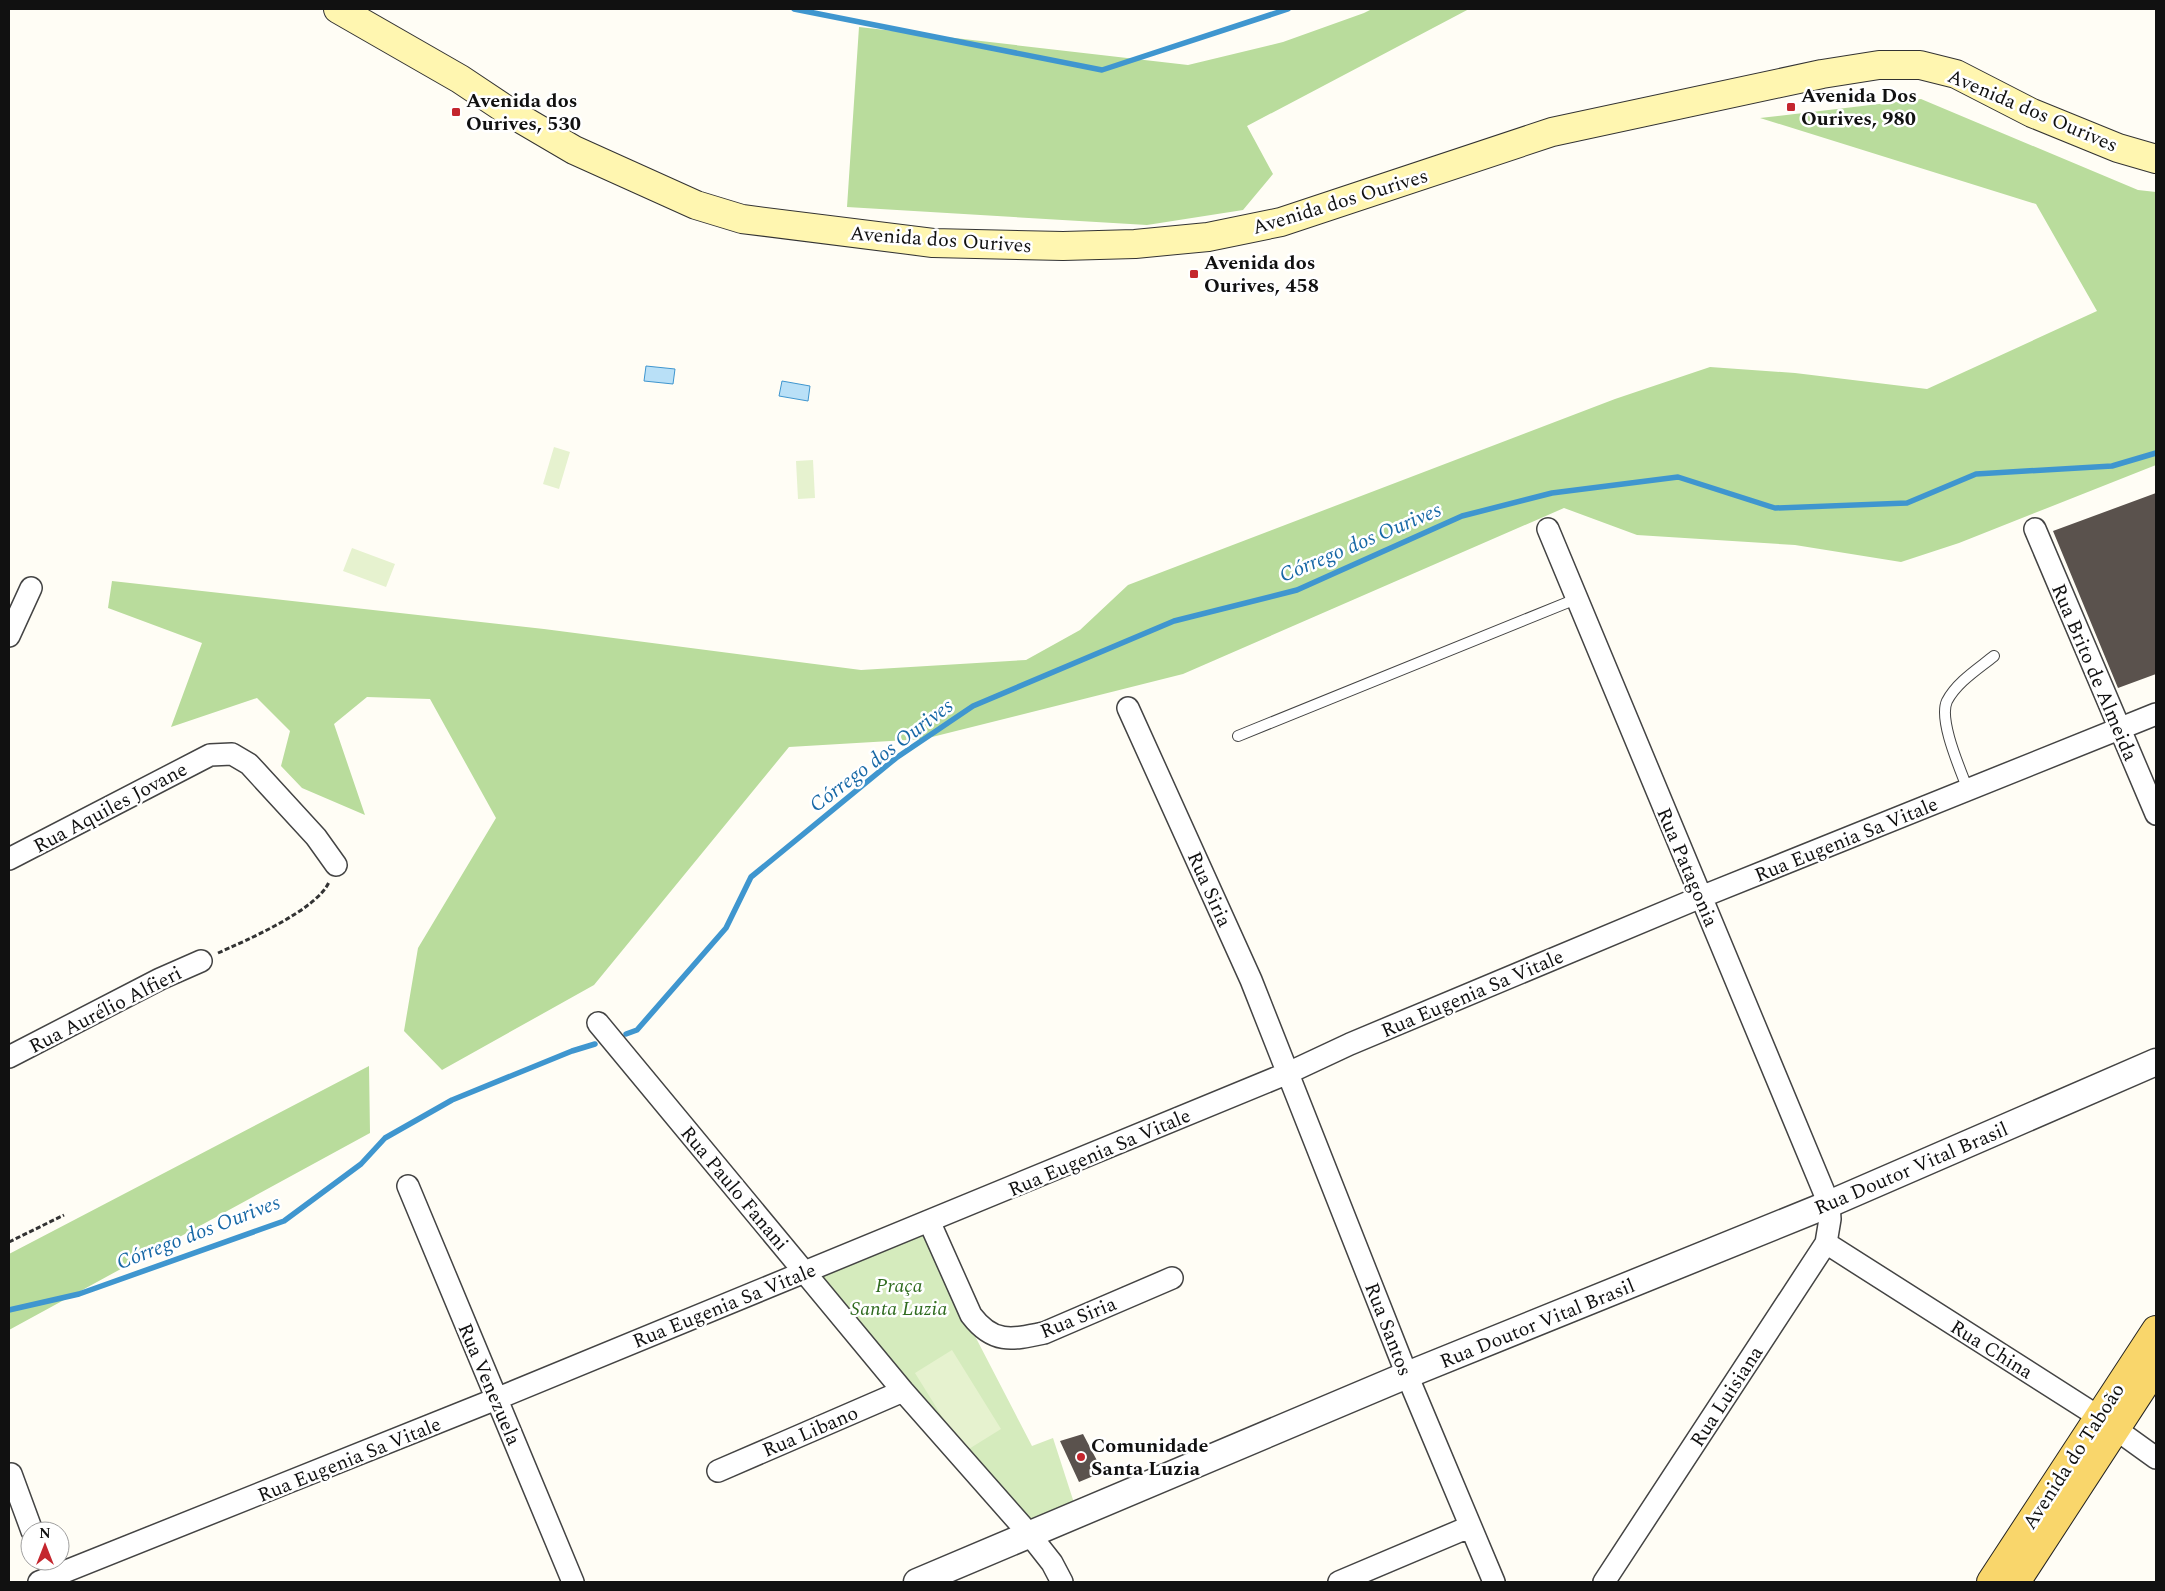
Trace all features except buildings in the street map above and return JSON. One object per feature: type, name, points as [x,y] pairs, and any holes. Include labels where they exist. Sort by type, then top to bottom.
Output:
[{"type":"main road","name":"Avenida dos Ourives","points":[[338,9],[460,79],[511,114],[574,150],[696,205],[742,219],[933,243],[1063,246],[1135,244],[1208,237],[1282,222],[1552,132],[1822,74],[1879,65],[1920,65],[1956,74],[2032,114],[2118,148],[2156,159]]},
{"type":"main road","name":"Avenida do Taboão","points":[[2016,1582],[2108,1423],[2156,1330]]},
{"type":"main road","name":"Avenida do Taboão","points":[[1991,1582],[2108,1423],[2156,1367]]},
{"type":"street","name":"Rua Patagonia","points":[[1548,529],[1829,1204]]},
{"type":"street","name":"Rua Brito de Almeida","points":[[2034,529],[2156,814]]},
{"type":"street","points":[[9,636],[31,588]]},
{"type":"street","name":"Rua Siria","points":[[1128,708],[1251,980],[1288,1073]]},
{"type":"street","name":"Rua Eugenia Sa Vitale","points":[[45,1576],[496,1399],[1288,1073],[1350,1044],[1701,897],[2156,714]]},
{"type":"street","name":"Rua Aquiles Jovane","points":[[9,859],[210,755],[232,754],[249,764],[316,837],[336,865]]},
{"type":"street","name":"Rua Aurélio Alfieri","points":[[9,1057],[201,961]]},
{"type":"street","name":"Rua Paulo Fanani","points":[[598,1023],[903,1391],[1030,1535],[1052,1563],[1062,1582]]},
{"type":"street","name":"Rua Doutor Vital Brasil","points":[[917,1582],[1407,1375],[1829,1204],[2156,1062]]},
{"type":"street","name":"Rua Santos","points":[[1288,1073],[1407,1375],[1469,1527],[1494,1582]]},
{"type":"street","name":"Rua Venezuela","points":[[408,1186],[573,1582]]},
{"type":"street","name":"Rua Luisiana","points":[[1604,1582],[1826,1243],[1830,1218],[1829,1204]]},
{"type":"street","name":"Rua Siria","points":[[929,1221],[971,1315],[981,1328],[992,1335],[1006,1338],[1044,1333],[1172,1278]]},
{"type":"street","name":"Rua China","points":[[1826,1243],[2108,1423],[2156,1458]]},
{"type":"street","name":"Rua Libano","points":[[718,1471],[903,1391]]},
{"type":"street","points":[[12,1474],[28,1521]]},
{"type":"street","points":[[1339,1582],[1469,1527]]},
{"type":"lane","points":[[1238,736],[1576,599]]},
{"type":"lane","points":[[1968,790],[1954,756],[1948,734],[1946,703],[1966,678],[1994,656]]},
{"type":"path","points":[[201,961],[265,932],[306,906],[326,889],[336,865]]},
{"type":"path","points":[[9,1242],[64,1215]]},
{"type":"green space","points":[[1372,9],[1469,9],[1247,126],[1273,174],[1243,210],[1147,225],[847,207],[859,27],[1188,65],[1283,42]]},
{"type":"green space","points":[[1921,99],[2138,190],[2156,192],[2156,465],[1959,543],[1901,562],[1795,545],[1637,535],[1564,508],[1183,674],[924,739],[789,747],[594,985],[442,1070],[404,1031],[418,948],[496,818],[430,699],[367,697],[334,724],[365,815],[302,788],[281,766],[290,731],[257,698],[171,727],[202,643],[108,608],[112,581],[544,629],[861,670],[1026,660],[1080,630],[1128,585],[1615,399],[1710,367],[1795,373],[1927,389],[2097,311],[2036,204],[1760,118]]},
{"type":"green space","points":[[554,447],[570,452],[559,489],[543,484]]},
{"type":"green space","points":[[813,460],[815,498],[798,499],[796,461]]},
{"type":"green space","points":[[352,548],[395,564],[386,587],[343,571]]},
{"type":"green space","points":[[369,1066],[370,1133],[9,1330],[9,1254]]},
{"type":"green space","name":"Praça Santa Luzia","points":[[926,1229],[962,1311],[1032,1446],[1053,1438],[1076,1509],[1031,1530],[814,1275]]},
{"type":"green space","points":[[952,1350],[1001,1429],[964,1452],[915,1373]]},
{"type":"water","points":[[646,366],[675,369],[673,384],[644,381]]},
{"type":"water","points":[[782,381],[810,386],[808,401],[779,396]]},
{"type":"waterway","points":[[794,9],[1102,70],[1288,9]]},
{"type":"waterway","name":"Córrego dos Ourives","points":[[626,1034],[637,1030],[726,928],[751,877],[896,758],[973,706],[1174,621],[1297,590],[1462,516],[1552,493],[1678,477],[1775,508],[1907,503],[1976,474],[2112,466],[2156,453]]},
{"type":"waterway","name":"Córrego dos Ourives","points":[[9,1310],[79,1294],[284,1221],[361,1164],[385,1138],[452,1100],[572,1051],[595,1044]]},
{"type":"place","name":"Avenida Dos Ourives, 980","points":[[1791,107]]},
{"type":"place","name":"Avenida dos Ourives, 530","points":[[456,112]]},
{"type":"place","name":"Avenida dos Ourives, 458","points":[[1194,274]]},
{"type":"place","name":"Comunidade Santa Luzia","points":[[1081,1457]]}]
